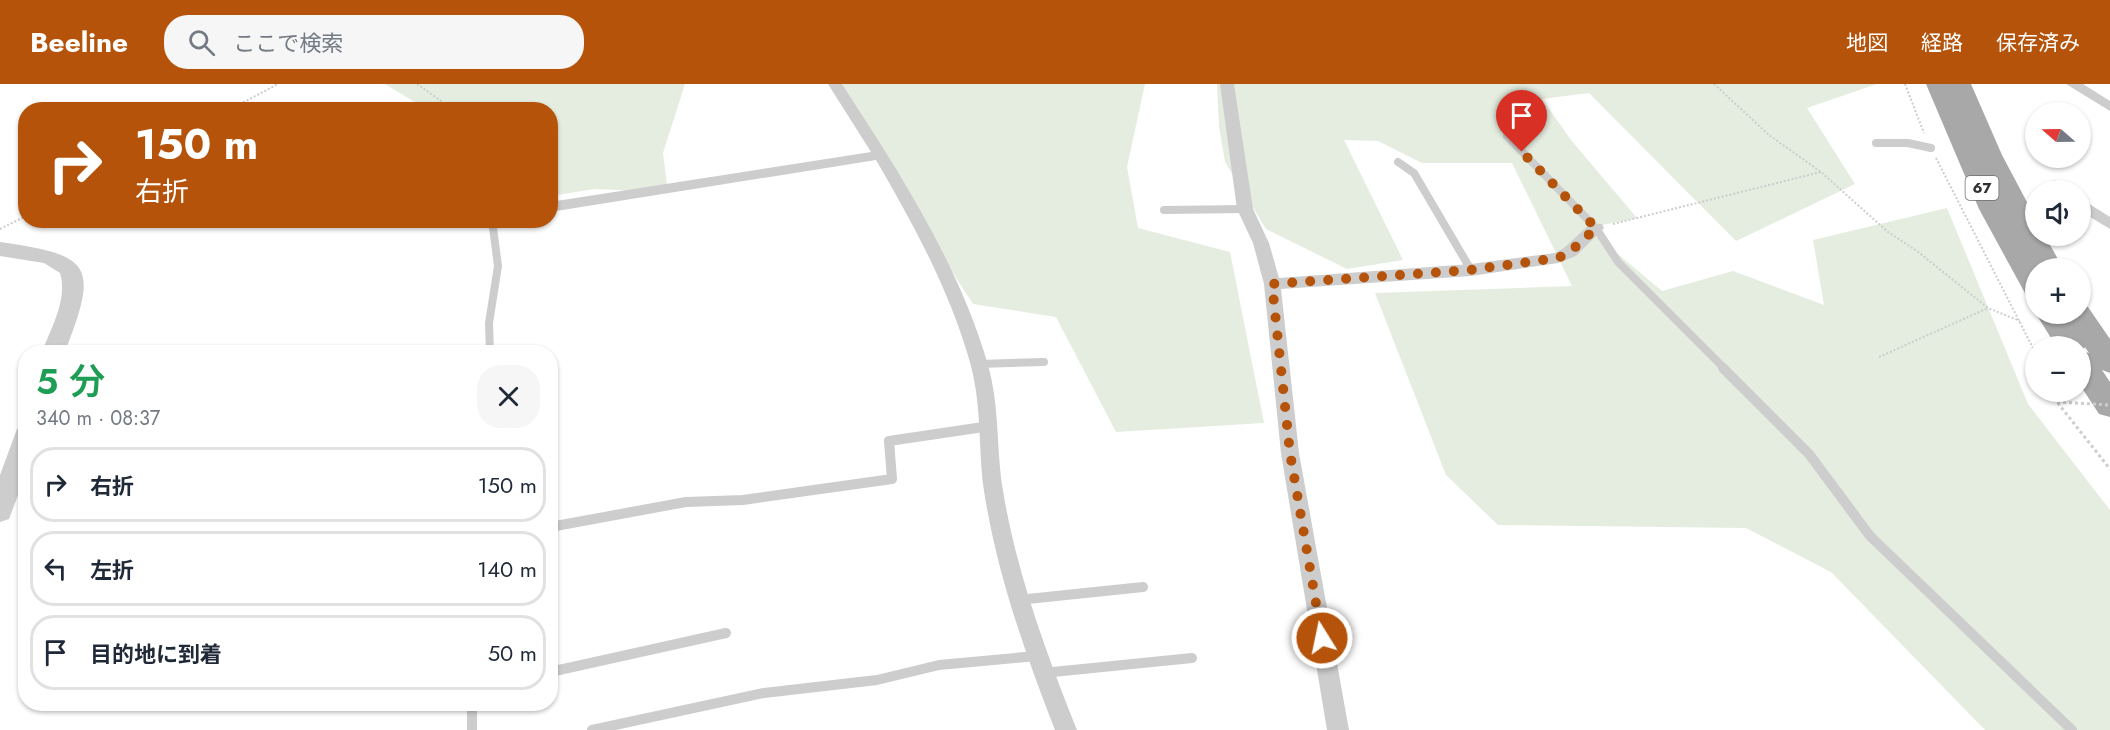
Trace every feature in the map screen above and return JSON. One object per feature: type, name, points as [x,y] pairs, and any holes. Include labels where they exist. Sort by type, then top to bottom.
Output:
[{"type":"main road","name":"67","points":[[1937,84],[1992,209],[2025,268]]},
{"type":"main road","name":"67","points":[[1960,84],[1984,145],[2016,210],[2044,258]]},
{"type":"main road","points":[[2085,324],[2110,362]]},
{"type":"main road","points":[[2091,378],[2110,406]]},
{"type":"street","points":[[835,84],[881,155],[936,256],[963,312],[979,364],[990,426],[988,453],[1010,569],[1040,664],[1066,730]]},
{"type":"street","points":[[1227,84],[1245,210],[1261,243],[1272,284],[1290,453],[1338,730]]},
{"type":"street","points":[[2073,84],[2110,107]]},
{"type":"street","points":[[558,206],[881,155]]},
{"type":"street","points":[[2091,211],[2110,224]]},
{"type":"street","points":[[1272,284],[1470,270],[1558,258],[1570,252],[1596,228]]},
{"type":"street","points":[[0,249],[62,263],[72,271],[75,282],[73,293],[56,345]]},
{"type":"street","points":[[0,511],[18,459]]},
{"type":"lane","points":[[1507,136],[1596,228],[1618,262],[1809,454],[1870,536],[2072,730]]},
{"type":"lane","points":[[1876,143],[1908,143],[1931,148]]},
{"type":"lane","points":[[1398,162],[1414,173],[1470,270]]},
{"type":"lane","points":[[1164,210],[1245,210]]},
{"type":"lane","points":[[490,345],[489,323],[498,266],[493,228]]},
{"type":"lane","points":[[979,364],[1044,362]]},
{"type":"lane","points":[[558,526],[686,502],[743,500],[892,479],[889,441],[990,426]]},
{"type":"lane","points":[[1018,600],[1143,587]]},
{"type":"lane","points":[[558,670],[726,633]]},
{"type":"lane","points":[[592,730],[764,693],[877,680],[939,665],[1192,658]]},
{"type":"lane","points":[[472,711],[472,730]]},
{"type":"path","points":[[244,102],[278,84]]},
{"type":"path","points":[[417,84],[443,102]]},
{"type":"path","points":[[1714,84],[1770,135],[1821,172],[1888,232],[1917,251],[1988,308],[2020,321]]},
{"type":"path","points":[[1905,84],[1963,217],[2027,336]]},
{"type":"path","points":[[1596,228],[1821,172]]},
{"type":"path","points":[[0,229],[18,220]]},
{"type":"path","points":[[1879,357],[1988,308]]},
{"type":"path","points":[[2057,402],[2110,406]]},
{"type":"path","points":[[2057,402],[2110,469]]},
{"type":"shaded area","points":[[385,84],[685,84],[663,153],[668,192],[595,189],[558,195],[558,102],[415,102]]},
{"type":"shaded area","points":[[841,84],[1145,84],[1127,167],[1138,228],[1230,252],[1264,423],[1116,432],[1056,317],[973,304],[896,185]]},
{"type":"shaded area","points":[[1217,84],[1877,84],[1807,108],[1855,184],[1736,241],[1589,93],[1542,99],[1571,140],[1637,218],[1587,228],[1662,291],[1733,271],[1824,305],[1813,240],[1947,208],[2025,397],[2025,402],[2110,510],[2110,730],[1985,730],[1831,572],[1746,528],[1498,525],[1446,475],[1375,293],[1572,286],[1512,163],[1422,163],[1378,141],[1344,140],[1403,260],[1347,269],[1266,229],[1225,162],[1219,127]]},
{"type":"route","points":[[1322,638],[1290,453],[1272,284],[1470,270],[1558,258],[1570,252],[1596,228],[1522,152]]}]
